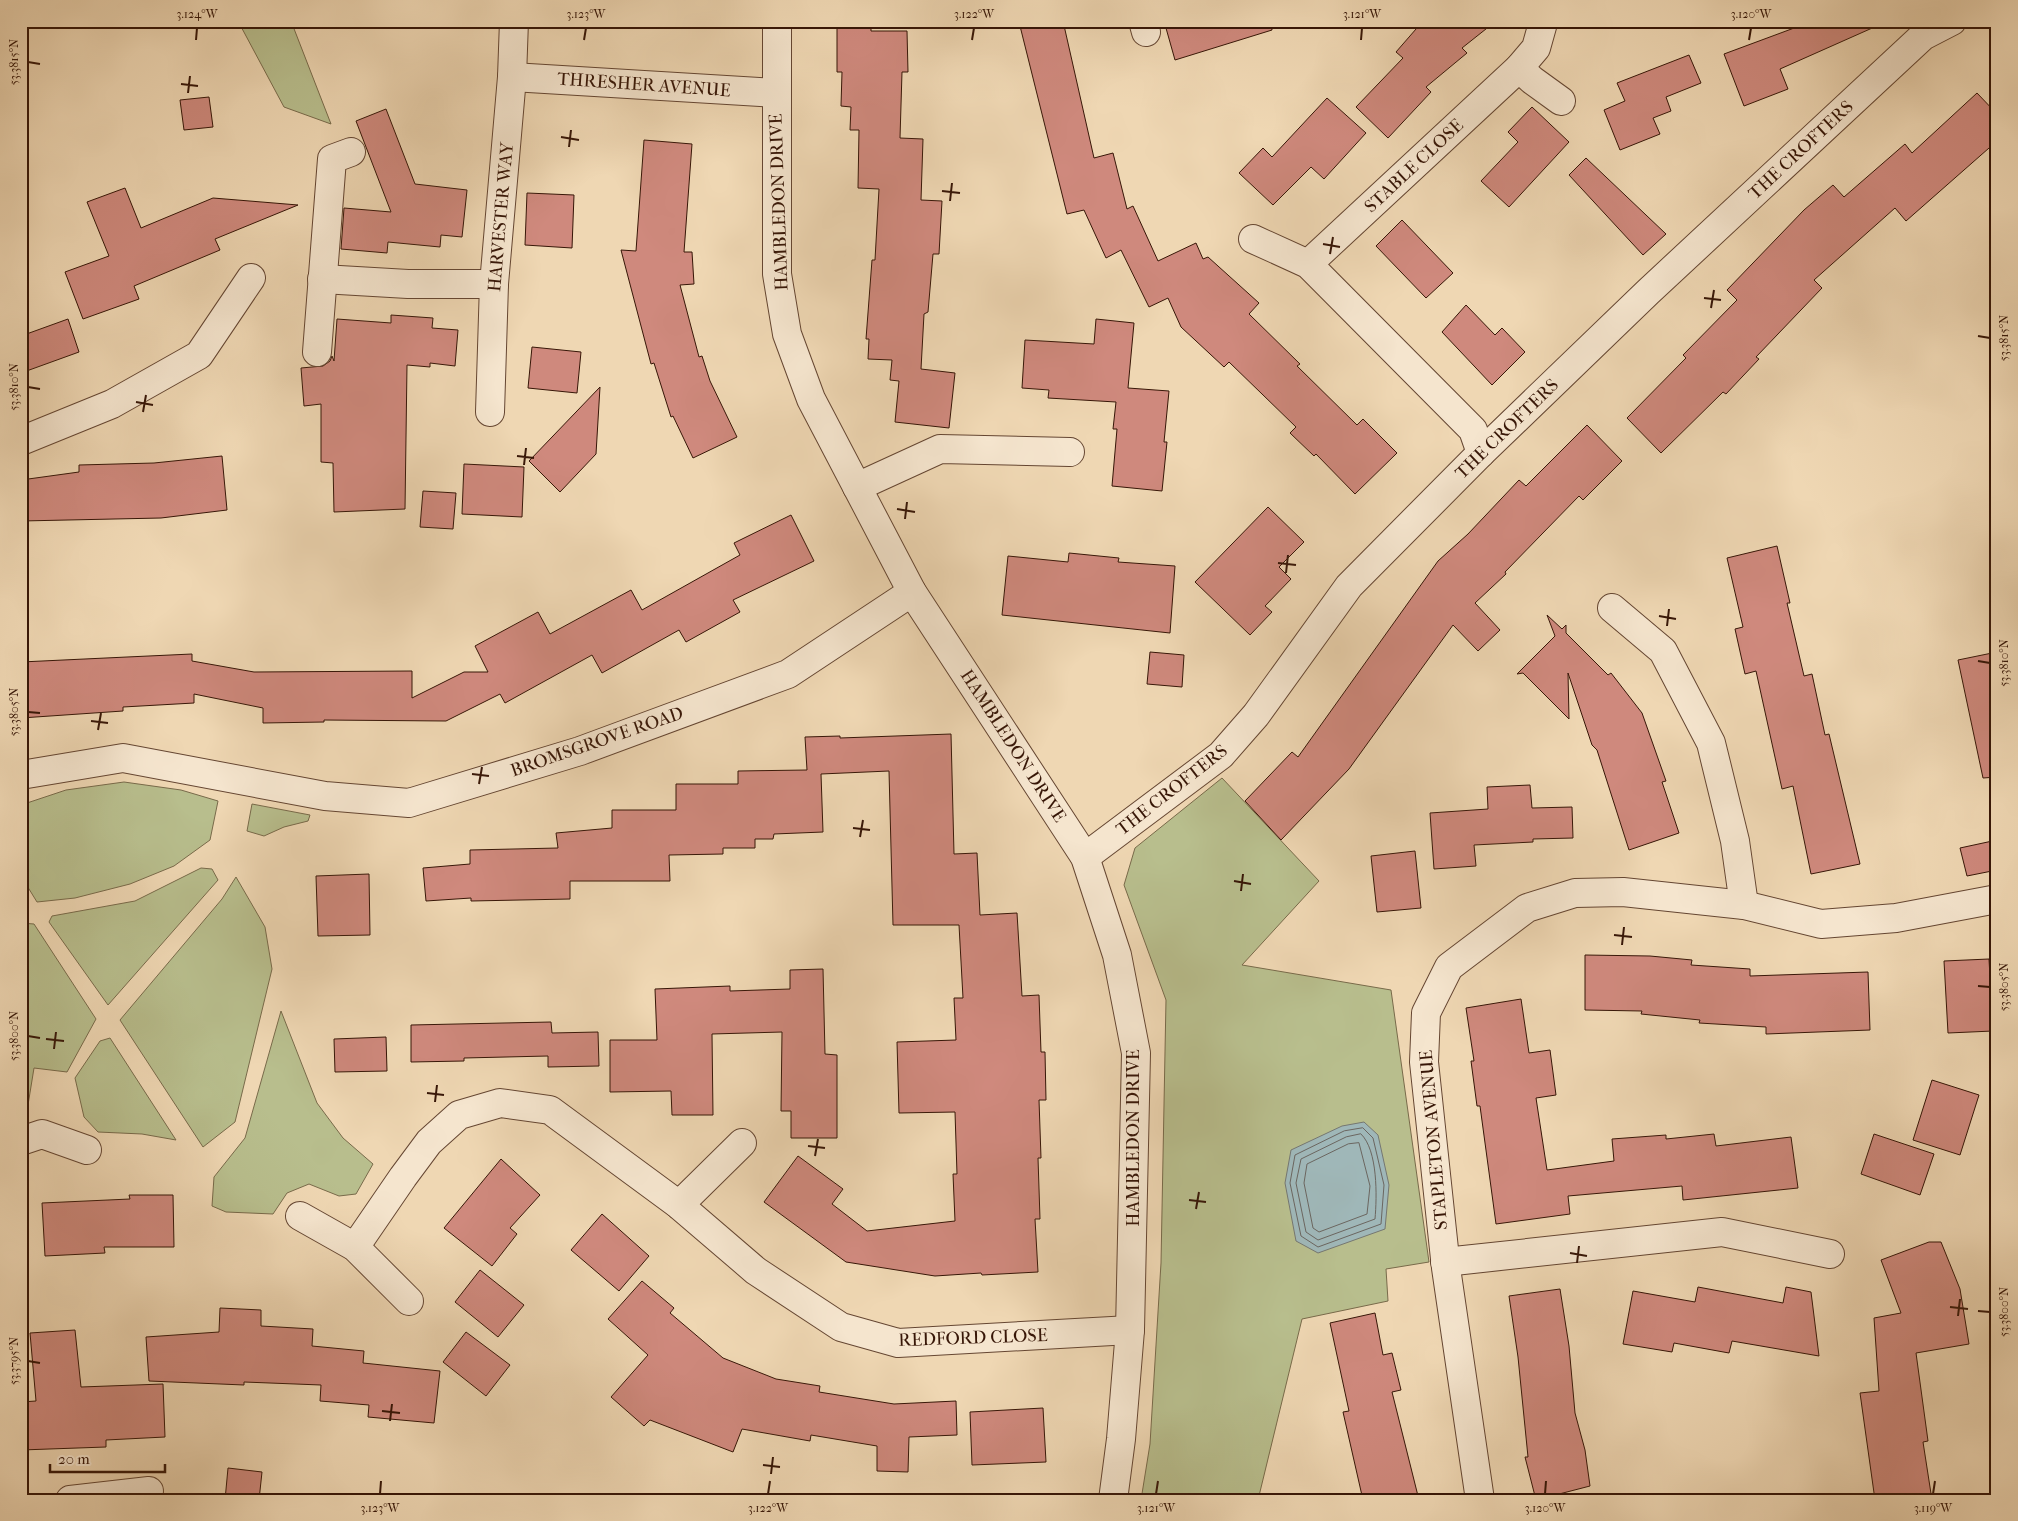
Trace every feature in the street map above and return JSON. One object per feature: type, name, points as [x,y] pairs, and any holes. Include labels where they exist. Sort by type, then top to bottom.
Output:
[{"type":"street","name":"HARVESTER WAY","points":[[490,412],[494,284],[512,77],[514,21]]},
{"type":"street","name":"HAMBLEDON DRIVE","points":[[777,21],[777,274],[787,334],[812,399],[912,592],[1085,857],[1117,955],[1136,1052],[1130,1330],[1121,1440],[1113,1500]]},
{"type":"street","name":"THE CROFTERS","points":[[1085,857],[1221,755],[1256,715],[1349,586],[1481,454],[1920,29],[1952,21]]},
{"type":"street","name":"STABLE CLOSE","points":[[1308,264],[1519,68],[1536,48],[1543,23]]},
{"type":"street","points":[[1519,68],[1560,101]]},
{"type":"street","name":"THRESHER AVENUE","points":[[512,77],[776,93]]},
{"type":"street","points":[[317,352],[332,159],[351,152]]},
{"type":"street","points":[[1253,239],[1308,264],[1473,430],[1481,454]]},
{"type":"street","points":[[21,441],[112,404],[199,355],[251,278]]},
{"type":"street","points":[[322,279],[408,284],[494,284]]},
{"type":"street","points":[[856,487],[940,449],[1070,452]]},
{"type":"street","name":"BROMSGROVE ROAD","points":[[21,776],[122,758],[325,796],[409,803],[580,751],[788,674],[912,592]]},
{"type":"street","points":[[1612,608],[1663,651],[1711,743],[1735,840],[1744,905]]},
{"type":"street","name":"STAPLETON AVENUE","points":[[1480,1500],[1446,1262],[1424,1062],[1426,1013],[1449,967],[1527,908],[1575,893],[1623,892],[1744,905],[1821,924],[1896,918],[1997,900]]},
{"type":"street","name":"REDFORD CLOSE","points":[[355,1247],[429,1142],[459,1115],[500,1103],[550,1110],[680,1205],[756,1271],[841,1327],[898,1343],[1130,1330]]},
{"type":"street","points":[[21,1141],[42,1134],[87,1150]]},
{"type":"street","points":[[680,1205],[742,1143]]},
{"type":"street","points":[[300,1216],[355,1247],[408,1301]]},
{"type":"street","points":[[1446,1262],[1722,1232],[1830,1254]]},
{"type":"street","points":[[70,1500],[149,1490]]},
{"type":"green space","points":[[238,21],[291,21],[331,124],[284,107]]},
{"type":"green space","points":[[1222,778],[1319,881],[1242,965],[1391,990],[1429,1262],[1386,1269],[1388,1301],[1302,1319],[1258,1500],[1141,1500],[1150,1444],[1161,1263],[1166,1000],[1124,885],[1135,848]]},
{"type":"green space","points":[[124,782],[181,790],[218,801],[210,840],[174,866],[130,884],[75,898],[37,902],[21,876],[21,805],[66,790]]},
{"type":"green space","points":[[252,804],[310,815],[308,821],[284,827],[264,836],[247,831]]},
{"type":"green space","points":[[201,868],[212,869],[218,880],[108,1005],[49,922],[52,916],[135,901]]},
{"type":"green space","points":[[236,877],[265,927],[272,969],[235,1122],[203,1147],[120,1020],[222,899]]},
{"type":"green space","points":[[21,923],[34,924],[96,1019],[67,1072],[34,1068],[28,1105],[21,1115]]},
{"type":"green space","points":[[281,1011],[317,1103],[343,1138],[373,1164],[356,1194],[339,1196],[309,1184],[287,1193],[273,1214],[226,1212],[212,1206],[214,1177],[245,1138]]},
{"type":"green space","points":[[110,1038],[176,1140],[142,1134],[98,1132],[84,1117],[75,1078],[100,1041]]},
{"type":"water","points":[[1364,1122],[1378,1135],[1389,1185],[1385,1229],[1318,1253],[1296,1241],[1285,1183],[1291,1150],[1342,1126]]},
{"type":"building","points":[[837,21],[871,21],[871,31],[907,31],[908,72],[902,72],[900,138],[923,139],[921,200],[942,201],[939,254],[933,254],[928,312],[924,314],[921,369],[955,373],[949,428],[895,422],[899,381],[890,380],[892,360],[868,359],[869,339],[866,339],[872,260],[875,260],[879,189],[858,188],[859,130],[850,130],[851,107],[841,106],[842,72],[837,72]]},
{"type":"building","points":[[1040,21],[1063,21],[1094,158],[1113,153],[1127,209],[1133,206],[1158,261],[1196,243],[1203,259],[1208,257],[1259,303],[1249,314],[1300,364],[1297,366],[1357,425],[1363,419],[1397,453],[1355,494],[1316,454],[1314,456],[1290,433],[1296,427],[1229,362],[1224,367],[1181,327],[1168,298],[1149,307],[1121,250],[1106,258],[1084,210],[1067,214],[1020,26]]},
{"type":"building","points":[[1164,21],[1271,21],[1272,30],[1175,60]]},
{"type":"building","points":[[1423,21],[1496,21],[1462,48],[1467,53],[1426,87],[1431,92],[1388,138],[1356,107],[1403,58],[1396,52]]},
{"type":"building","points":[[1813,21],[1888,21],[1780,69],[1788,89],[1744,106],[1724,54]]},
{"type":"building","points":[[1689,55],[1701,83],[1666,97],[1671,111],[1653,118],[1660,134],[1620,150],[1604,110],[1625,101],[1617,83]]},
{"type":"building","points":[[1977,93],[1997,114],[1997,141],[1906,221],[1895,208],[1814,280],[1822,288],[1756,357],[1759,359],[1726,394],[1723,392],[1661,453],[1627,418],[1686,358],[1683,355],[1737,300],[1727,290],[1804,210],[1833,185],[1844,197],[1905,144],[1912,153]]},
{"type":"building","points":[[209,97],[213,127],[184,130],[180,100]]},
{"type":"building","points":[[1327,98],[1366,133],[1324,179],[1311,167],[1273,205],[1239,173],[1263,148],[1272,157]]},
{"type":"building","points":[[1532,107],[1569,142],[1509,207],[1481,181],[1518,142],[1508,132]]},
{"type":"building","points":[[386,109],[415,184],[467,190],[462,237],[441,235],[440,247],[388,242],[387,253],[341,249],[344,208],[391,212],[356,121]]},
{"type":"building","points":[[644,140],[692,144],[684,252],[692,252],[694,284],[680,285],[699,357],[702,356],[710,381],[737,437],[693,458],[673,416],[671,417],[654,363],[651,364],[621,250],[636,251]]},
{"type":"building","points":[[1586,158],[1666,234],[1643,255],[1569,175]]},
{"type":"building","points":[[125,188],[141,228],[213,198],[298,205],[215,239],[220,250],[134,286],[139,299],[83,319],[65,272],[109,256],[87,202]]},
{"type":"building","points":[[527,193],[574,195],[572,248],[525,245]]},
{"type":"building","points":[[1402,220],[1453,273],[1426,298],[1376,246]]},
{"type":"building","points":[[1466,305],[1495,335],[1502,328],[1525,352],[1492,385],[1442,332]]},
{"type":"building","points":[[391,315],[433,318],[432,328],[458,330],[455,366],[430,363],[430,367],[407,365],[405,509],[334,512],[333,463],[321,462],[321,404],[304,406],[301,368],[323,366],[330,361],[332,356],[334,361],[337,319],[391,323]]},
{"type":"building","points":[[68,319],[79,352],[21,373],[21,336]]},
{"type":"building","points":[[1096,319],[1134,323],[1128,388],[1169,391],[1164,442],[1167,442],[1162,491],[1112,486],[1117,429],[1113,429],[1116,402],[1048,398],[1049,390],[1022,388],[1025,340],[1094,344]]},
{"type":"building","points":[[532,347],[581,352],[577,393],[528,388]]},
{"type":"building","points":[[600,387],[596,454],[560,492],[529,461]]},
{"type":"building","points":[[1587,425],[1622,461],[1583,500],[1579,496],[1505,572],[1506,574],[1475,603],[1500,630],[1478,651],[1453,625],[1349,769],[1281,840],[1245,801],[1292,752],[1298,757],[1438,561],[1468,534],[1519,480],[1526,486]]},
{"type":"building","points":[[222,456],[227,510],[161,518],[21,521],[21,480],[79,472],[79,465],[154,463]]},
{"type":"building","points":[[464,464],[524,467],[522,517],[462,514]]},
{"type":"building","points":[[423,491],[456,493],[453,529],[420,527]]},
{"type":"building","points":[[1268,507],[1304,542],[1279,567],[1291,579],[1265,606],[1272,612],[1250,635],[1195,582]]},
{"type":"building","points":[[791,515],[814,561],[733,600],[740,612],[686,642],[679,630],[602,673],[592,655],[505,703],[500,694],[446,721],[324,720],[324,722],[263,723],[263,708],[194,694],[194,703],[123,707],[123,711],[21,718],[21,662],[192,654],[192,661],[254,672],[412,671],[412,698],[464,672],[488,672],[475,646],[538,612],[550,634],[631,590],[642,610],[740,555],[734,543]]},
{"type":"building","points":[[1777,546],[1790,603],[1787,603],[1804,676],[1812,674],[1825,735],[1829,734],[1860,864],[1811,874],[1793,786],[1782,789],[1756,671],[1745,674],[1735,629],[1743,627],[1727,558]]},
{"type":"building","points":[[1069,553],[1119,558],[1118,562],[1175,566],[1170,633],[1002,615],[1008,556],[1068,562]]},
{"type":"building","points":[[1547,615],[1562,629],[1566,625],[1566,633],[1608,675],[1611,673],[1642,713],[1666,781],[1662,782],[1679,833],[1629,850],[1597,750],[1592,745],[1568,673],[1569,719],[1523,673],[1517,674],[1555,636]]},
{"type":"building","points":[[1150,652],[1184,655],[1182,687],[1147,684]]},
{"type":"building","points":[[1997,652],[1997,777],[1983,778],[1958,660]]},
{"type":"building","points":[[951,734],[954,854],[977,853],[980,915],[1017,913],[1022,996],[1039,995],[1041,1052],[1045,1052],[1046,1100],[1039,1100],[1041,1158],[1038,1158],[1040,1219],[1035,1219],[1038,1272],[935,1276],[846,1262],[764,1202],[798,1156],[843,1189],[832,1204],[867,1231],[955,1221],[953,1174],[957,1174],[955,1112],[899,1113],[897,1042],[956,1040],[954,998],[963,998],[959,925],[893,925],[889,771],[821,774],[823,832],[774,834],[773,839],[755,839],[755,848],[723,848],[723,854],[669,855],[670,881],[570,881],[570,899],[471,901],[471,898],[426,901],[423,868],[470,864],[470,850],[558,848],[556,833],[612,828],[612,810],[676,810],[676,784],[738,784],[738,771],[807,770],[805,737],[840,736],[840,738]]},
{"type":"building","points":[[1530,785],[1532,808],[1572,807],[1573,838],[1533,839],[1533,842],[1474,845],[1476,866],[1434,869],[1430,813],[1488,809],[1487,787]]},
{"type":"building","points":[[1997,840],[1997,870],[1967,876],[1960,848]]},
{"type":"building","points":[[1415,851],[1421,908],[1377,912],[1371,856]]},
{"type":"building","points":[[369,874],[370,935],[318,936],[316,876]]},
{"type":"building","points":[[1585,955],[1650,956],[1692,960],[1691,965],[1750,969],[1750,976],[1868,972],[1870,1030],[1766,1034],[1766,1027],[1699,1023],[1700,1020],[1641,1014],[1642,1011],[1585,1010]]},
{"type":"building","points":[[1989,959],[1993,1031],[1948,1033],[1944,961]]},
{"type":"building","points":[[823,969],[825,1054],[837,1055],[837,1138],[791,1138],[791,1111],[781,1111],[782,1032],[712,1034],[713,1115],[672,1115],[671,1091],[610,1092],[610,1040],[657,1040],[655,989],[730,986],[730,991],[790,989],[790,970]]},
{"type":"building","points":[[1521,999],[1529,1053],[1550,1050],[1556,1095],[1536,1098],[1547,1170],[1614,1161],[1612,1139],[1666,1135],[1666,1139],[1714,1134],[1716,1146],[1791,1137],[1798,1188],[1683,1200],[1682,1186],[1568,1196],[1570,1214],[1496,1224],[1480,1106],[1477,1106],[1471,1061],[1474,1061],[1466,1008]]},
{"type":"building","points":[[551,1022],[552,1033],[598,1032],[599,1066],[548,1067],[548,1056],[464,1058],[464,1061],[411,1062],[411,1025]]},
{"type":"building","points":[[386,1037],[387,1071],[335,1072],[334,1039]]},
{"type":"building","points":[[1932,1080],[1979,1095],[1960,1155],[1913,1140]]},
{"type":"building","points":[[1874,1134],[1934,1154],[1920,1195],[1861,1174]]},
{"type":"building","points":[[501,1159],[540,1195],[510,1228],[517,1234],[492,1266],[444,1228]]},
{"type":"building","points":[[129,1195],[173,1195],[174,1247],[104,1247],[105,1253],[45,1256],[42,1203],[130,1199]]},
{"type":"building","points":[[602,1214],[649,1256],[619,1291],[571,1250]]},
{"type":"building","points":[[1929,1242],[1941,1242],[1960,1289],[1969,1344],[1916,1353],[1928,1441],[1923,1442],[1932,1500],[1875,1500],[1860,1393],[1879,1391],[1874,1318],[1901,1313],[1881,1260]]},
{"type":"building","points":[[480,1270],[524,1305],[498,1337],[455,1302]]},
{"type":"building","points":[[642,1281],[674,1308],[670,1313],[723,1358],[776,1379],[820,1386],[819,1392],[894,1404],[956,1401],[957,1435],[909,1437],[908,1472],[877,1471],[877,1446],[811,1435],[810,1441],[742,1429],[733,1452],[650,1420],[644,1426],[611,1397],[648,1355],[608,1319]]},
{"type":"building","points":[[1698,1287],[1783,1303],[1786,1287],[1811,1292],[1819,1356],[1732,1341],[1729,1353],[1674,1343],[1672,1352],[1623,1344],[1633,1291],[1695,1302]]},
{"type":"building","points":[[1560,1289],[1569,1346],[1575,1413],[1585,1450],[1590,1486],[1536,1500],[1525,1457],[1528,1457],[1518,1357],[1509,1296]]},
{"type":"building","points":[[220,1308],[261,1310],[261,1326],[313,1329],[312,1346],[364,1351],[363,1363],[440,1371],[434,1423],[368,1417],[369,1405],[320,1401],[321,1385],[244,1382],[244,1385],[149,1381],[146,1337],[219,1332]]},
{"type":"building","points":[[1375,1313],[1383,1355],[1392,1353],[1401,1390],[1392,1392],[1419,1500],[1363,1500],[1343,1412],[1349,1411],[1330,1323]]},
{"type":"building","points":[[75,1330],[81,1387],[163,1384],[165,1437],[106,1440],[106,1447],[21,1450],[21,1402],[36,1401],[30,1333]]},
{"type":"building","points":[[466,1332],[510,1365],[486,1396],[443,1362]]},
{"type":"building","points":[[1043,1408],[1046,1462],[972,1465],[970,1412]]},
{"type":"building","points":[[228,1468],[262,1472],[259,1500],[225,1500]]}]
